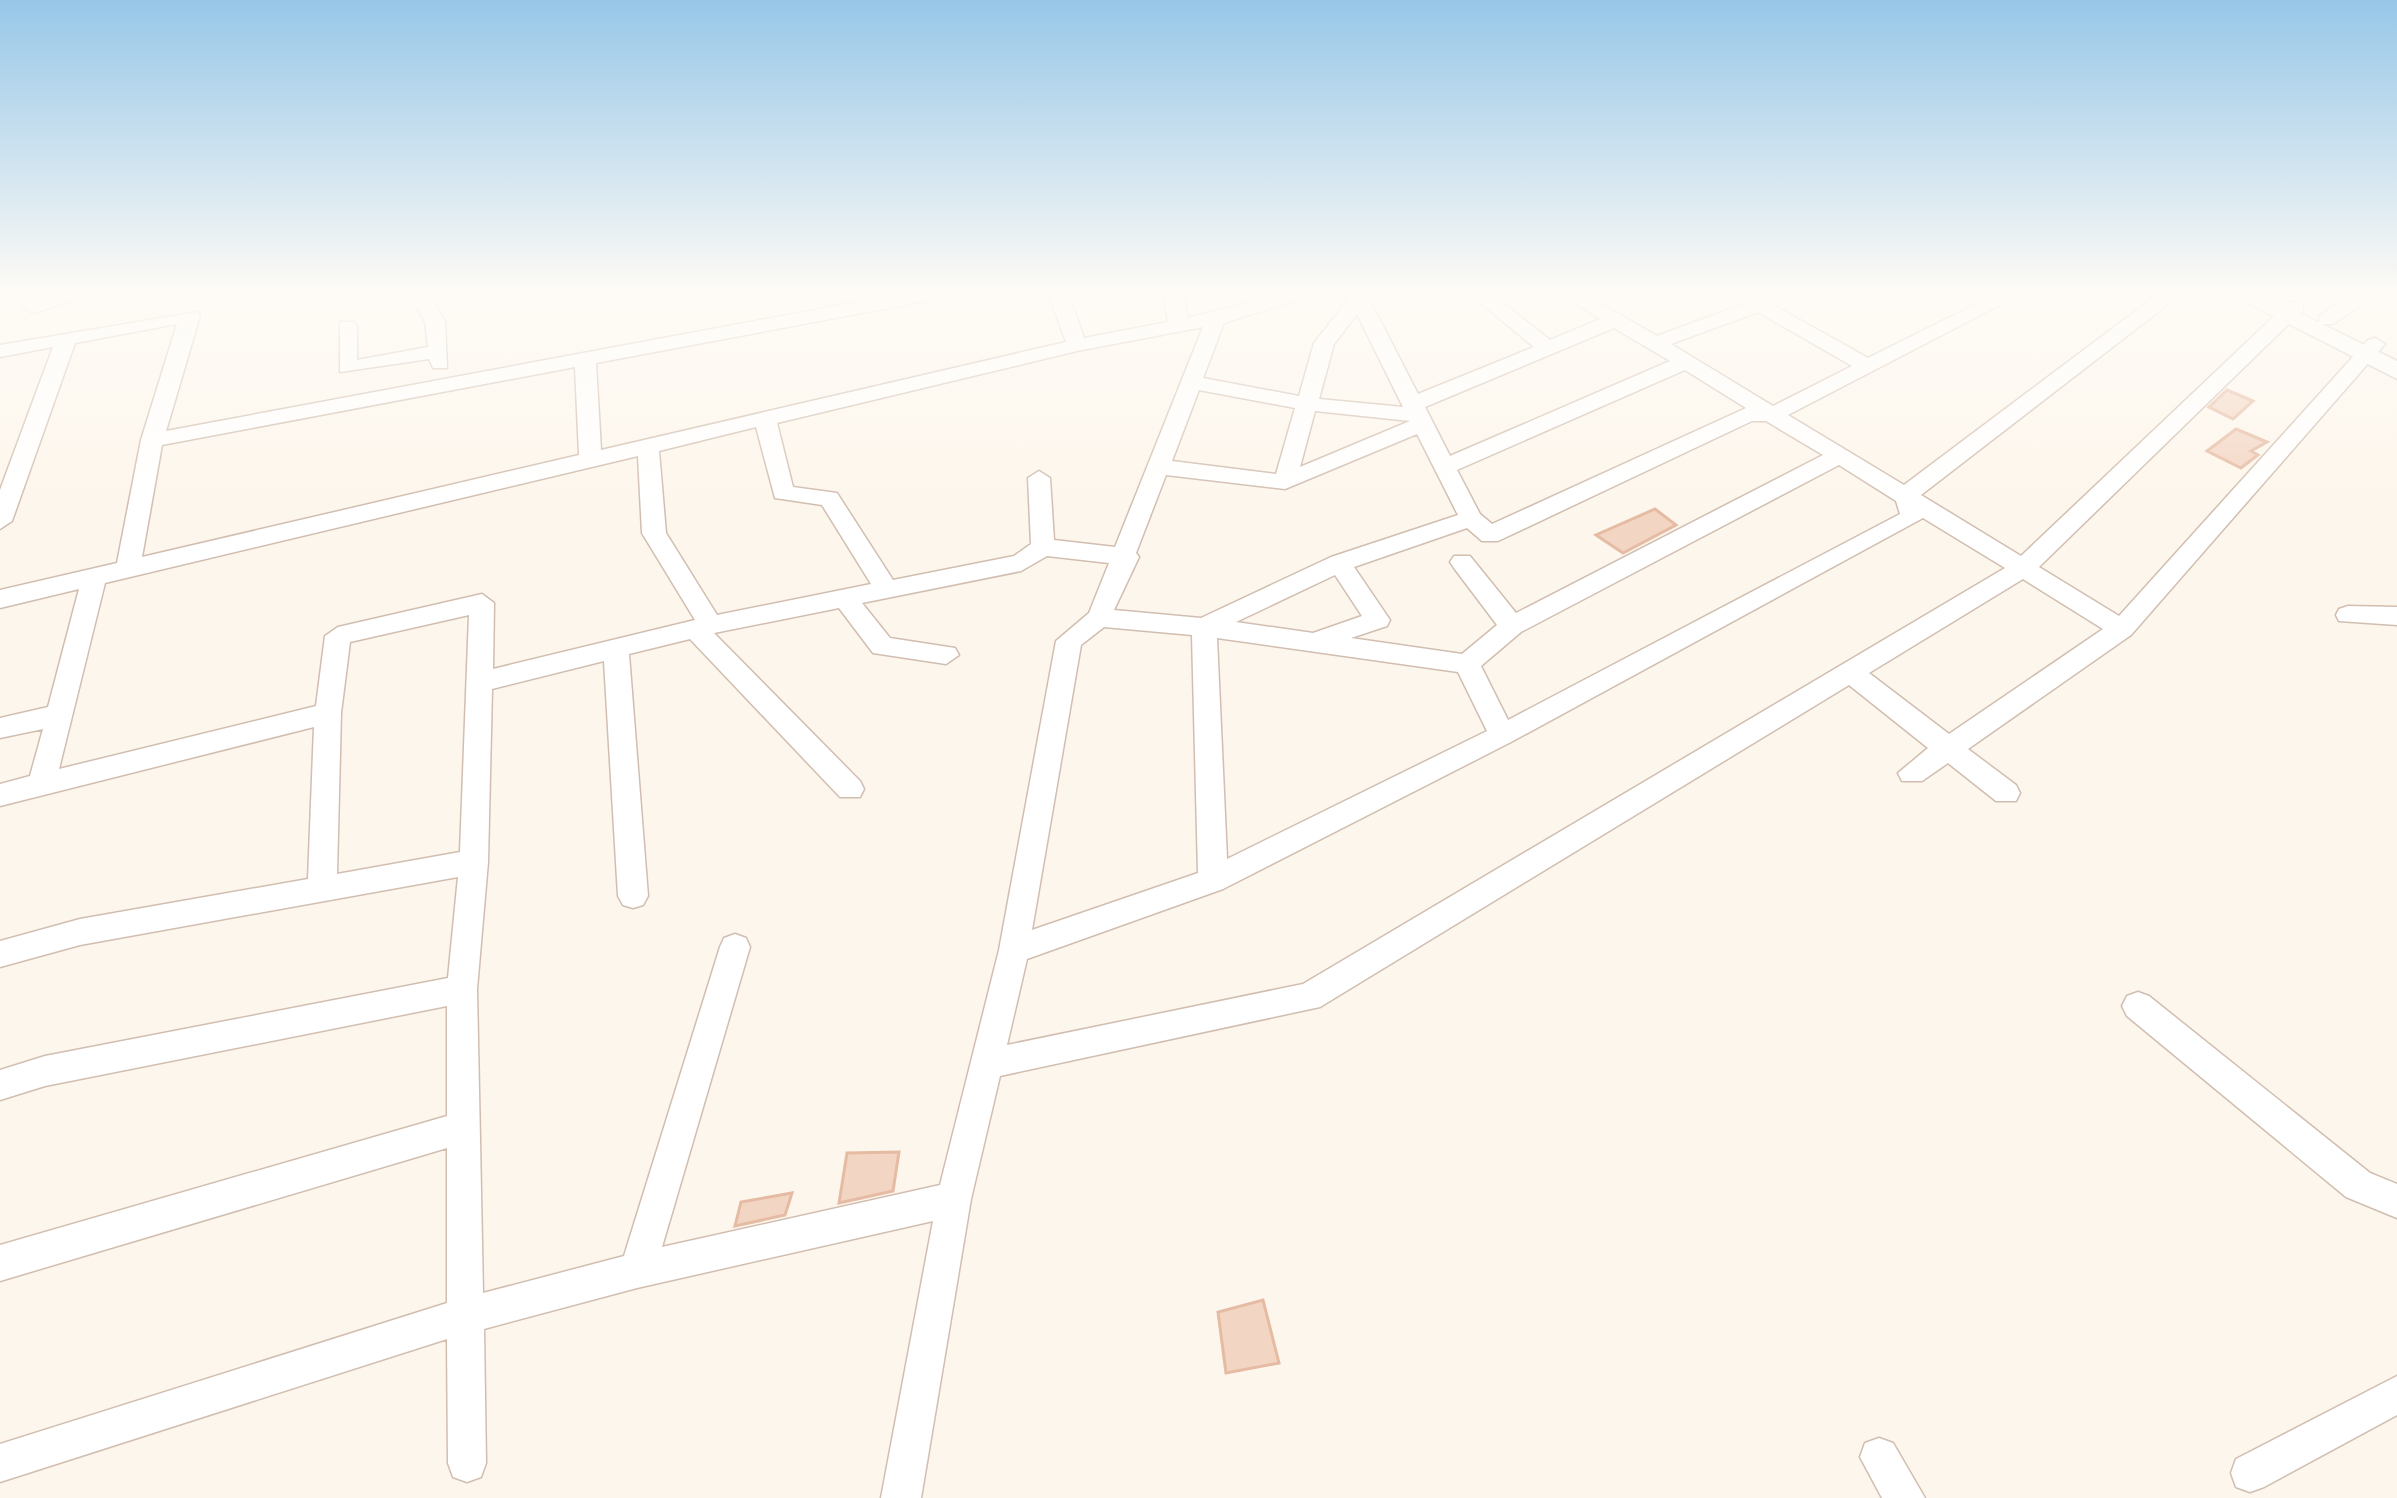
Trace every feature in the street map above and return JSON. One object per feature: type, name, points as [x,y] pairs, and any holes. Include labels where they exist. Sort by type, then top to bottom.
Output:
[{"type":"street","points":[[0,521],[57,365]]},
{"type":"street","points":[[128,567],[152,440],[175,365]]},
{"type":"street","points":[[441,365],[443,386]]},
{"type":"street","points":[[152,440],[554,365]]},
{"type":"street","points":[[585,365],[590,460]]},
{"type":"street","points":[[0,599],[992,365]]},
{"type":"street","points":[[901,1498],[954,1199],[1014,950],[1070,641],[1099,618],[1199,365]]},
{"type":"street","points":[[1285,482],[1318,365]]},
{"type":"street","points":[[1393,365],[1471,519],[1490,535],[1749,414],[1773,415],[1873,365]]},
{"type":"street","points":[[1162,467],[1285,482],[1515,365]]},
{"type":"street","points":[[1444,467],[1679,365]]},
{"type":"street","points":[[1691,365],[2122,629]]},
{"type":"street","points":[[1865,365],[1869,367]]},
{"type":"street","points":[[1906,495],[2078,365]]},
{"type":"street","points":[[990,1063],[1309,998],[2022,568],[2226,365]]},
{"type":"street","points":[[1912,773],[2122,629],[2368,365]]},
{"type":"street","points":[[1192,382],[1306,404],[1418,414]]},
{"type":"street","points":[[765,418],[783,493],[829,498],[886,588]]},
{"type":"street","points":[[647,446],[654,533],[703,627],[850,789]]},
{"type":"street","points":[[1099,618],[1204,627],[1467,664],[1512,626],[1839,456]]},
{"type":"street","points":[[1039,478],[1043,547]]},
{"type":"street","points":[[1014,950],[1213,880],[1502,736],[1912,517],[1906,495]]},
{"type":"street","points":[[1204,627],[1339,563],[1471,519]]},
{"type":"street","points":[[480,682],[843,596],[1021,563],[1043,547],[1127,556]]},
{"type":"street","points":[[1462,562],[1512,626]]},
{"type":"street","points":[[1313,642],[1378,620],[1339,563]]},
{"type":"street","points":[[42,784],[94,577]]},
{"type":"street","points":[[843,596],[882,646],[946,656]]},
{"type":"street","points":[[322,887],[328,713],[338,636],[482,603],[474,862],[462,989],[467,1463]]},
{"type":"street","points":[[2348,615],[2397,616]]},
{"type":"street","points":[[1204,627],[1213,880]]},
{"type":"street","points":[[616,648],[633,896]]},
{"type":"street","points":[[1467,664],[1502,736]]},
{"type":"street","points":[[1852,674],[2006,793]]},
{"type":"street","points":[[0,795],[328,713]]},
{"type":"street","points":[[0,728],[63,714]]},
{"type":"street","points":[[0,954],[80,932],[474,862]]},
{"type":"street","points":[[637,1270],[735,947]]},
{"type":"street","points":[[0,1085],[45,1071],[462,989]]},
{"type":"street","points":[[2138,1006],[2358,1185],[2397,1201]]},
{"type":"street","points":[[0,1263],[465,1127]]},
{"type":"street","points":[[0,1463],[466,1315],[637,1270],[954,1199]]},
{"type":"street","points":[[2250,1473],[2397,1395]]},
{"type":"street","points":[[1879,1456],[1905,1498]]},
{"type":"building","points":[[2227,390],[2253,401],[2233,419],[2209,407]]},
{"type":"building","points":[[2236,429],[2267,442],[2251,451],[2258,455],[2241,468],[2207,451]]},
{"type":"building","points":[[1655,509],[1676,525],[1623,553],[1596,535]]},
{"type":"building","points":[[899,1152],[893,1191],[839,1203],[847,1153]]},
{"type":"building","points":[[792,1193],[785,1215],[735,1226],[741,1202]]},
{"type":"building","points":[[1263,1300],[1279,1363],[1226,1373],[1218,1312]]}]
